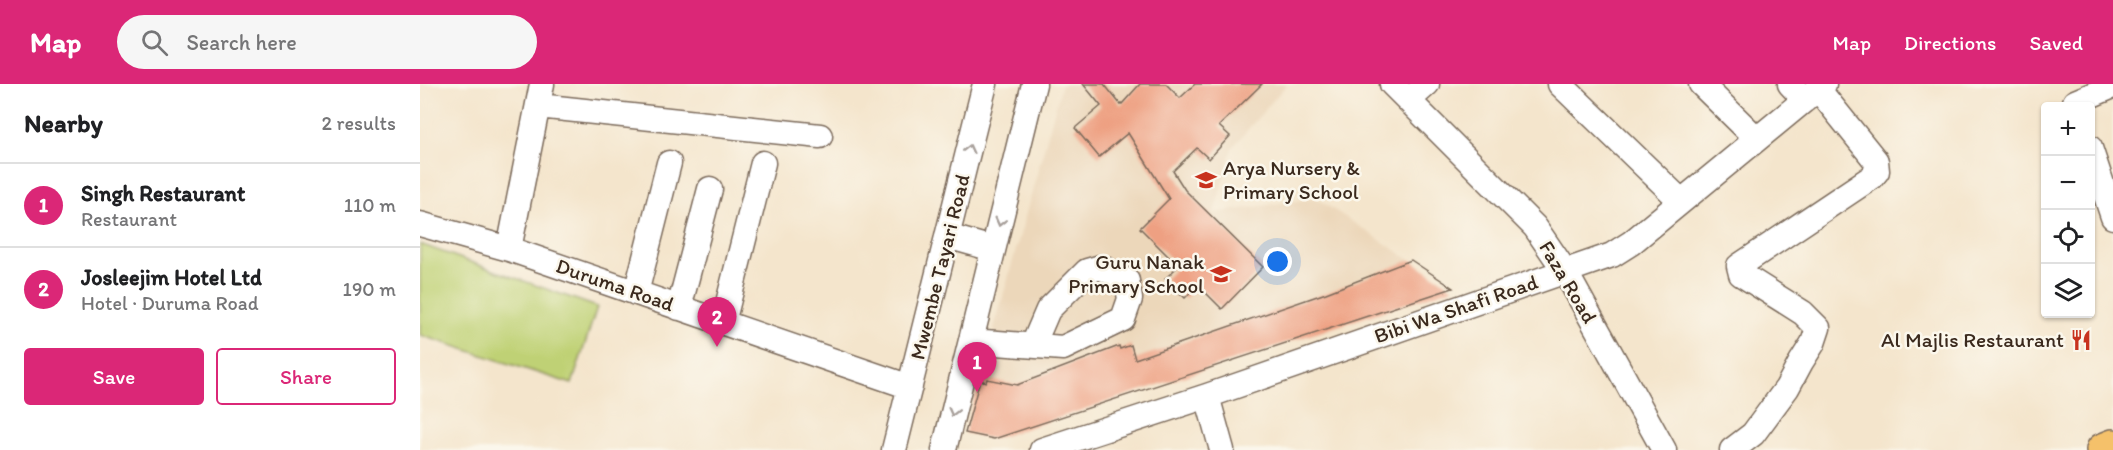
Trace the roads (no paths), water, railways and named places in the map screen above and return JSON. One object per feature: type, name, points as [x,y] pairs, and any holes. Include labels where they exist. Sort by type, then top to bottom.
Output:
[{"type":"highway","points":[[2103,450],[2113,446]]},
{"type":"street","name":"Mwembe Tayari Road","points":[[894,450],[985,84]]},
{"type":"street","points":[[944,450],[1034,84]]},
{"type":"street","points":[[1401,92],[1427,84]]},
{"type":"street","points":[[1560,84],[1681,201]]},
{"type":"street","points":[[1701,84],[1756,138]]},
{"type":"street","points":[[2073,97],[2113,86]]},
{"type":"street","points":[[1732,450],[1754,434],[1776,404],[1813,343],[1818,328],[1803,313],[1741,274],[1739,266],[1872,177],[1877,171],[1876,161],[1809,89]]},
{"type":"street","name":"Bibi Wa Shafi Road","points":[[1042,450],[1207,396],[1612,255],[1622,250],[1756,138],[1809,89]]},
{"type":"street","name":"Faza Road","points":[[1401,92],[1534,227],[1565,271],[1664,450]]},
{"type":"street","points":[[509,249],[540,95],[820,136]]},
{"type":"street","points":[[2094,156],[2113,217]]},
{"type":"street","points":[[636,292],[669,163]]},
{"type":"street","points":[[723,323],[763,163]]},
{"type":"street","points":[[679,308],[710,189]]},
{"type":"street","name":"Duruma Road","points":[[420,224],[509,249],[909,387]]},
{"type":"street","points":[[947,236],[993,249]]},
{"type":"street","points":[[970,341],[1033,345]]},
{"type":"street","points":[[1207,396],[1222,450]]},
{"type":"place","name":"Arya Nursery & Primary School","points":[[1206,180]]},
{"type":"place","name":"Guru Nanak Primary School","points":[[1221,274]]},
{"type":"place","name":"Al Majlis Restaurant","points":[[2081,340]]},
{"type":"place","name":"Josleejim Hotel Ltd","points":[[717,347]]},
{"type":"place","name":"Singh Restaurant","points":[[977,392]]}]
